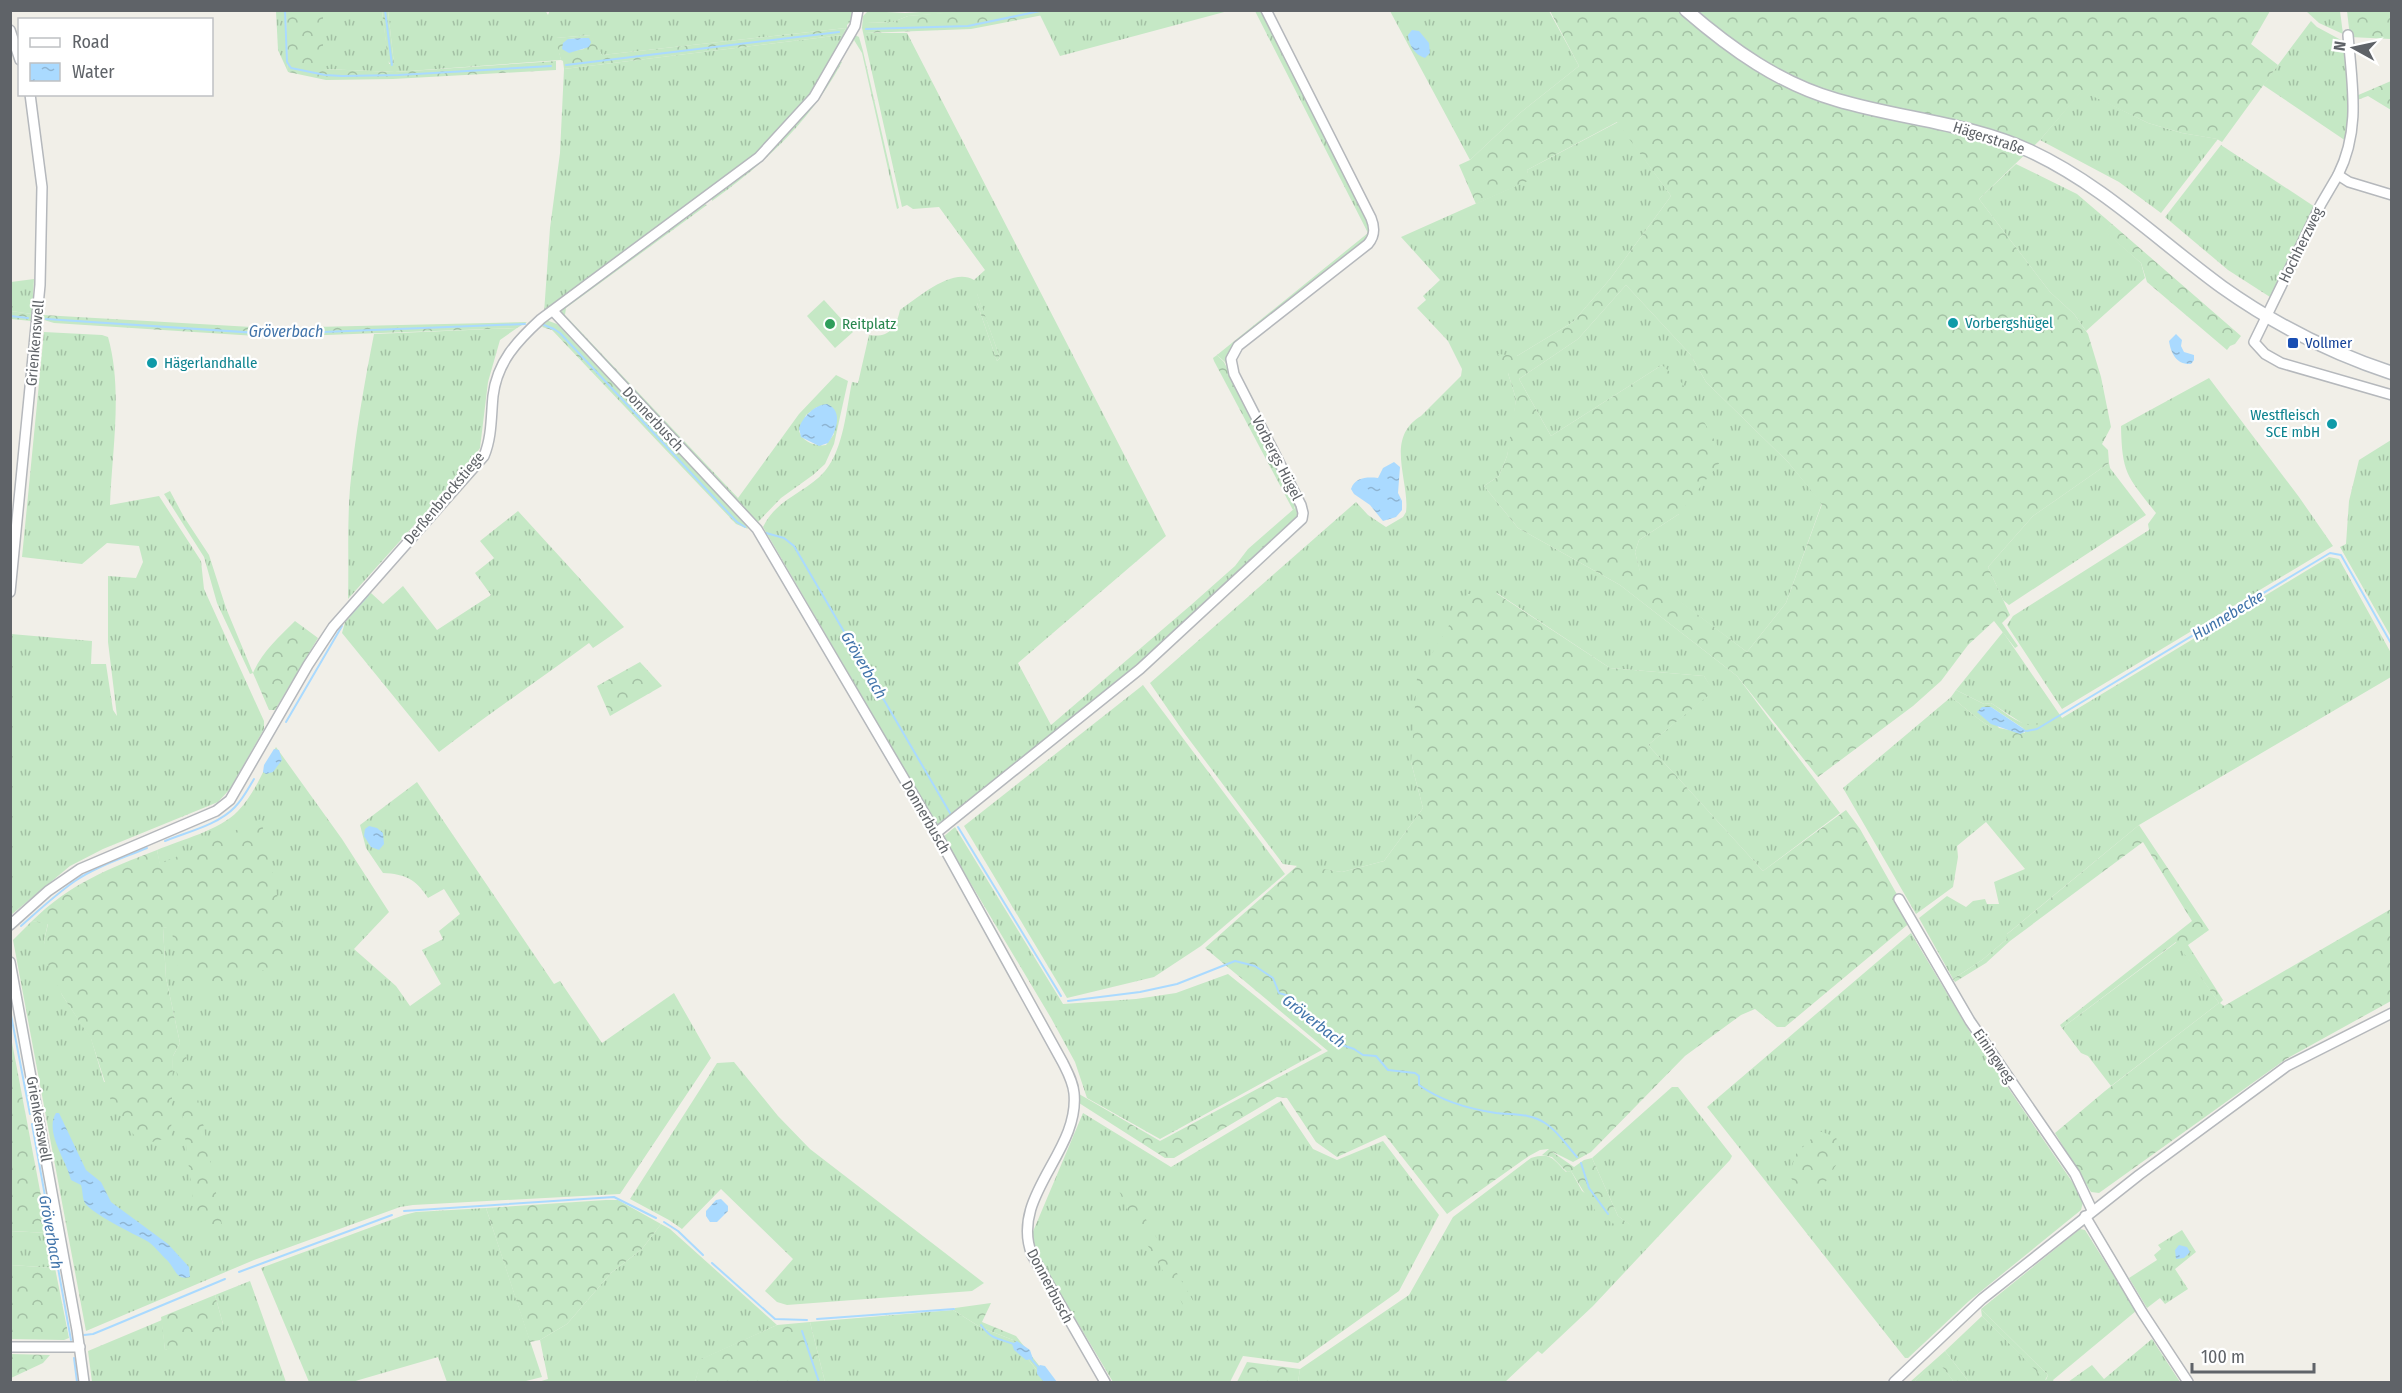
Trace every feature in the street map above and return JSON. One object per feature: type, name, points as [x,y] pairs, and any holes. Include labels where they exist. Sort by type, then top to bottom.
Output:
[{"type":"main road","name":"Hägerstraße","points":[[1686,10],[1739,53],[1800,86],[1835,100],[1966,129],[2029,150],[2107,196],[2215,281],[2267,317],[2333,351],[2391,374]]},
{"type":"street","name":"Derßenbrockstiege","points":[[10,925],[48,891],[80,868],[216,811],[230,800],[308,665],[333,627],[482,459],[489,439],[495,386],[501,366],[524,336],[553,311],[759,157],[814,97],[852,33],[858,10]]},
{"type":"street","name":"Vorbergs Hügel","points":[[936,833],[1140,669],[1302,519],[1303,513],[1300,505],[1234,374],[1231,359],[1238,346],[1368,244],[1374,230],[1371,218],[1266,10]]},
{"type":"street","points":[[10,30],[18,54]]},
{"type":"street","name":"Hochherzweg","points":[[2267,317],[2350,148],[2354,127],[2348,35]]},
{"type":"street","name":"Grienkenswell","points":[[10,592],[40,285],[42,187],[30,96]]},
{"type":"street","points":[[2338,175],[2349,182],[2391,195]]},
{"type":"street","name":"Donnerbusch","points":[[553,311],[757,529],[936,833],[1063,1063],[1074,1088],[1072,1118],[1031,1207],[1026,1232],[1032,1255],[1105,1383]]},
{"type":"street","points":[[2267,317],[2254,342],[2274,359],[2306,371],[2391,395]]},
{"type":"street","name":"Einingweg","points":[[1899,899],[1970,1020],[2075,1174],[2089,1213],[2142,1312],[2188,1383]]},
{"type":"street","name":"Grienkenswell","points":[[10,962],[80,1347],[84,1383]]},
{"type":"street","points":[[1894,1383],[1982,1299],[2089,1213],[2287,1066],[2391,1013]]},
{"type":"street","points":[[10,1347],[80,1347]]},
{"type":"green space","points":[[545,10],[548,15],[550,10],[851,10],[853,13],[847,25],[847,32],[823,81],[763,149],[544,313],[550,228],[560,153],[564,69],[842,35],[846,28],[602,55],[590,35],[556,38],[561,60],[395,72],[323,69],[323,11],[382,11],[389,64],[394,64],[388,11]]},
{"type":"green space","points":[[979,10],[1064,11],[971,29],[865,33],[864,27],[867,23],[893,22],[908,16]]},
{"type":"green space","points":[[1064,10],[1228,11],[1060,56],[1040,15]]},
{"type":"green space","points":[[276,11],[286,11],[288,72],[278,50]]},
{"type":"green space","points":[[286,11],[323,11],[323,69],[395,72],[556,61],[556,70],[393,79],[326,80],[288,72]]},
{"type":"green space","points":[[382,11],[388,11],[394,64],[392,66],[388,61]]},
{"type":"green space","points":[[868,11],[905,13],[979,11],[908,16],[893,22],[867,23],[866,33],[907,33],[1166,536],[1018,663],[1051,725],[1235,566],[1248,549],[1295,508],[1292,497],[1225,362],[1217,355],[1368,233],[1255,11],[1263,11],[1369,220],[1370,233],[1367,240],[1229,354],[1299,506],[1299,516],[1138,668],[938,827],[763,527],[776,509],[817,479],[831,462],[840,440],[852,382],[858,383],[869,335],[876,336],[890,331],[900,310],[936,286],[956,278],[965,277],[974,280],[985,270],[939,207],[913,209],[907,205],[902,207],[862,28],[863,16]],"holes":[[[977,294],[1000,358],[997,361],[977,303]]]},
{"type":"green space","points":[[1390,11],[1549,11],[1579,66],[1520,113],[1470,160]]},
{"type":"green space","points":[[1550,11],[2270,11],[2251,44],[2278,65],[2222,142],[2148,123],[2082,91],[2040,140],[1979,199],[2050,292],[2074,314],[2088,334],[2101,377],[2111,427],[2102,444],[2108,450],[2109,463],[2033,516],[1988,567],[2010,615],[2002,623],[2018,646],[2015,648],[1994,621],[1968,645],[1941,681],[1913,706],[1818,777],[1737,676],[1620,585],[1518,528],[1484,486],[1499,476],[1507,456],[1516,399],[1508,373],[1498,354],[1517,356],[1573,322],[1610,279],[1671,196],[1617,122],[1527,170],[1530,180],[1476,204],[1459,165],[1470,160],[1520,113],[1579,66]],"holes":[[[1626,285],[1690,354],[1706,382],[1788,462],[1822,504],[1786,603],[1747,652],[1640,571],[1635,552],[1639,540],[1679,514],[1724,457],[1682,383],[1662,365],[1551,436],[1519,379],[1578,339]]]},
{"type":"green space","points":[[2306,11],[2340,11],[2343,34],[2319,23]]},
{"type":"green space","points":[[2347,11],[2391,11],[2391,39],[2350,37]]},
{"type":"green space","points":[[2311,21],[2317,27],[2343,41],[2350,106],[2349,131],[2346,141],[2263,85]]},
{"type":"green space","points":[[846,28],[842,35],[564,69],[555,38],[591,35],[602,55]],"holes":[[[589,38],[584,49],[573,51],[568,39]]]},
{"type":"green space","points":[[855,35],[859,37],[863,51],[899,208],[897,209],[862,53],[854,40],[851,47]]},
{"type":"green space","points":[[839,62],[842,62],[829,84],[801,122],[768,156],[712,201],[712,197],[741,176]]},
{"type":"green space","points":[[2391,81],[2391,110],[2368,96],[2357,100],[2356,96]]},
{"type":"green space","points":[[2082,90],[2148,123],[2182,133],[2218,139],[2161,213],[2119,182],[2040,140]]},
{"type":"green space","points":[[1618,122],[1671,196],[1610,279],[1573,322],[1517,356],[1508,373],[1516,399],[1507,456],[1499,476],[1484,486],[1518,528],[1620,585],[1737,676],[1840,813],[1763,871],[1648,745],[1713,691],[1704,676],[1610,668],[1497,593],[1411,762],[1423,808],[1384,861],[1342,872],[1283,864],[1185,734],[1150,683],[1356,502],[1368,515],[1386,527],[1403,517],[1406,512],[1401,461],[1404,436],[1410,425],[1461,376],[1462,369],[1448,341],[1417,308],[1426,300],[1423,296],[1440,280],[1401,237],[1529,180],[1527,170]]},
{"type":"green space","points":[[2221,145],[2315,207],[2270,297],[2228,270],[2165,217]]},
{"type":"green space","points":[[2016,164],[2077,194],[2112,224],[2106,232],[2141,263],[2145,278],[2086,331],[2074,314],[2050,292],[1979,199]]},
{"type":"green space","points":[[703,204],[707,205],[566,308],[565,315],[738,498],[799,414],[836,375],[848,381],[834,444],[825,464],[781,498],[758,522],[754,521],[561,315],[562,307]],"holes":[[[817,407],[834,434],[826,445],[818,445],[810,443],[799,431],[806,415]]]},
{"type":"green space","points":[[2112,224],[2241,336],[2235,344],[2227,350],[2147,282],[2141,263],[2105,232]]},
{"type":"green space","points":[[34,279],[32,314],[11,311],[11,282]]},
{"type":"green space","points":[[1626,285],[1690,354],[1706,382],[1788,462],[1822,503],[1786,603],[1747,652],[1640,572],[1635,552],[1639,540],[1679,514],[1662,365],[1551,436],[1519,379],[1578,339]]},
{"type":"green space","points":[[977,293],[1000,358],[997,361],[977,303]]},
{"type":"green space","name":"Reitplatz","points":[[824,300],[853,332],[835,348],[807,316]]},
{"type":"green space","points":[[11,311],[32,314],[31,321],[11,319]]},
{"type":"green space","points":[[43,315],[270,328],[527,322],[517,328],[272,337],[54,323],[44,320]]},
{"type":"green space","points":[[546,320],[557,324],[742,519],[748,529],[736,524],[552,330],[542,327]]},
{"type":"green space","points":[[517,328],[500,340],[488,382],[480,448],[469,464],[348,599],[350,488],[354,449],[374,334]]},
{"type":"green space","points":[[44,332],[108,337],[116,399],[110,505],[159,496],[201,561],[204,589],[264,721],[264,729],[230,789],[218,802],[103,849],[70,866],[11,915],[11,634],[92,641],[91,664],[106,664],[113,710],[117,716],[108,642],[108,576],[136,578],[143,562],[139,546],[107,543],[82,564],[22,557]]},
{"type":"green space","points":[[1217,355],[1224,362],[1292,497],[1295,505],[1293,510],[1214,361],[1213,358]]},
{"type":"green space","points":[[2209,378],[2333,546],[2062,709],[2007,625],[2013,616],[2149,530],[2148,524],[2156,513],[2128,474],[2123,455],[2121,426]]},
{"type":"green space","points":[[2391,440],[2391,637],[2340,547],[2346,544],[2349,501],[2359,460]]},
{"type":"green space","points":[[2109,463],[2110,468],[2146,515],[2009,605],[2003,600],[1988,567],[2033,516]]},
{"type":"green space","points":[[170,491],[209,555],[226,608],[253,673],[250,674],[217,603],[204,557],[164,494]]},
{"type":"green space","points":[[518,511],[624,627],[593,648],[589,643],[439,752],[342,633],[345,622],[371,593],[383,604],[403,586],[437,630],[491,595],[475,573],[494,558],[480,541]]},
{"type":"green space","points":[[2329,557],[2339,559],[2391,653],[2391,677],[2139,825],[2007,934],[2007,939],[1982,960],[1953,979],[1919,918],[1947,896],[1966,907],[1973,901],[1985,899],[1987,904],[1999,904],[1994,882],[2025,869],[1986,822],[1957,846],[1958,857],[1953,887],[1916,914],[1843,788],[1951,697],[1988,726],[1998,731],[2020,737],[2032,737],[2037,725],[2025,725],[1991,703],[1984,704],[1956,690],[2003,632],[2062,718]]},
{"type":"green space","points":[[1496,593],[1610,668],[1704,676],[1714,691],[1648,745],[1763,871],[1846,810],[1860,829],[1912,921],[1785,1027],[1777,1027],[1755,1009],[1741,1015],[1685,1056],[1591,1152],[1573,1162],[1551,1151],[1574,1167],[1592,1158],[1618,1216],[1633,1227],[1629,1234],[1596,1212],[1571,1171],[1567,1172],[1552,1157],[1542,1155],[1549,1149],[1540,1150],[1529,1156],[1447,1214],[1385,1135],[1337,1157],[1316,1142],[1287,1098],[1277,1097],[1174,1158],[1165,1158],[1079,1103],[1079,1094],[1160,1141],[1328,1051],[1205,948],[1298,865],[1342,872],[1384,861],[1423,808],[1411,762],[1417,678],[1468,594]]},
{"type":"green space","points":[[295,621],[318,638],[275,710],[269,710],[253,673],[266,652]]},
{"type":"green space","points":[[640,662],[662,686],[610,716],[597,686]]},
{"type":"green space","points":[[1143,685],[1285,874],[1201,946],[1154,977],[1067,998],[964,826]]},
{"type":"green space","points":[[1956,690],[1984,704],[1991,703],[2023,723],[2037,723],[2044,720],[2049,726],[2033,737],[2023,739],[2012,737],[1978,719],[1951,697]],"holes":[[[1982,707],[1991,707],[2023,728],[2025,733],[1999,728]]]},
{"type":"green space","points":[[276,747],[342,839],[389,912],[354,949],[396,986],[410,1006],[441,984],[422,950],[443,939],[439,931],[460,914],[444,889],[428,898],[419,886],[409,879],[383,873],[366,848],[360,825],[417,782],[554,984],[560,981],[602,1043],[674,993],[711,1058],[620,1194],[400,1207],[254,1260],[86,1331],[13,940],[32,921],[48,923],[44,941],[62,995],[91,1038],[104,1082],[171,1086],[173,1056],[180,1043],[166,978],[163,928],[171,926],[157,850],[200,834],[230,818],[249,797]]},
{"type":"green space","points":[[261,819],[291,962],[183,994],[171,927],[163,928],[166,978],[180,1043],[173,1056],[171,1137],[152,1142],[136,1138],[112,1104],[91,1039],[62,995],[49,969],[44,941],[48,924],[32,921],[61,897],[106,871],[157,850],[160,864]]},
{"type":"green space","points":[[2139,825],[2209,930],[2188,945],[2223,1000],[2220,1003],[2224,1006],[2391,909],[2391,1001],[2286,1059],[2099,1193],[2091,1192],[2055,1133],[2105,1091],[2219,1003],[2176,942],[2062,1028],[2060,1025],[2192,921],[2143,842],[2010,941],[1986,963],[1955,982],[1953,979],[1982,960],[2007,939],[2006,935]]},
{"type":"green space","points":[[955,827],[1063,1004],[1136,999],[1176,993],[1228,974],[1322,1050],[1160,1139],[1087,1098],[1075,1062],[1051,1018],[943,837]]},
{"type":"green space","points":[[1911,933],[1970,1032],[2075,1186],[2083,1202],[2081,1210],[1969,1301],[1908,1358],[1905,1358],[1707,1107]]},
{"type":"green space","points":[[2177,942],[2219,1003],[2111,1086],[2062,1028]]},
{"type":"green space","points":[[11,1037],[48,1233],[11,1231]]},
{"type":"green space","points":[[184,1049],[200,1107],[222,1225],[213,1230],[197,1230],[176,1067]]},
{"type":"green space","points":[[734,1062],[778,1116],[810,1149],[984,1283],[972,1291],[787,1305],[777,1302],[765,1291],[793,1259],[721,1189],[682,1229],[630,1199],[717,1063]]},
{"type":"green space","points":[[1672,1087],[1678,1087],[1732,1156],[1593,1306],[1542,1354],[1538,1351],[1505,1382],[1298,1382],[1300,1369],[1409,1295],[1453,1217],[1531,1158],[1547,1156],[1566,1172],[1571,1171],[1582,1191],[1633,1227],[1618,1216],[1592,1158]]},
{"type":"green space","points":[[1281,1101],[1313,1149],[1337,1160],[1383,1141],[1439,1215],[1399,1291],[1298,1363],[1243,1356],[1230,1382],[1113,1382],[1029,1241],[1083,1113],[1171,1167]]},
{"type":"green space","points":[[1819,1131],[1836,1137],[1841,1157],[1820,1191],[1800,1191],[1789,1175],[1796,1154]]},
{"type":"green space","points":[[1110,1169],[1140,1209],[1196,1306],[1188,1313],[1129,1214]]},
{"type":"green space","points":[[618,1200],[661,1224],[642,1249],[611,1273],[567,1324],[540,1340],[530,1342],[486,1208]]},
{"type":"green space","points":[[486,1208],[542,1377],[522,1382],[447,1382],[438,1357],[352,1382],[309,1382],[261,1268],[404,1215],[416,1212]]},
{"type":"green space","points":[[661,1224],[670,1229],[777,1325],[702,1359],[695,1382],[538,1382],[548,1379],[540,1340],[567,1324],[611,1273],[642,1249]]},
{"type":"green space","points":[[2080,1229],[2085,1230],[2136,1311],[2053,1380],[2054,1382],[1969,1382],[1945,1351],[1982,1316],[2046,1380],[2048,1375],[1981,1309]]},
{"type":"green space","points":[[2182,1230],[2196,1252],[2175,1269],[2188,1289],[2165,1304],[2160,1298],[2147,1308],[2129,1278],[2157,1260],[2154,1255],[2161,1249],[2158,1245]]},
{"type":"green space","points":[[10,1231],[48,1233],[55,1268],[11,1265]]},
{"type":"green space","points":[[11,1265],[55,1268],[69,1338],[64,1340],[11,1339]]},
{"type":"green space","points":[[250,1281],[286,1382],[92,1382],[88,1351],[162,1320],[165,1350],[223,1324],[215,1295]]},
{"type":"green space","points":[[215,1295],[223,1324],[215,1334],[165,1350],[161,1317]]},
{"type":"green space","points":[[991,1303],[982,1322],[1016,1336],[1052,1382],[1046,1382],[1013,1340],[980,1327],[953,1310]]},
{"type":"green space","points":[[1981,1309],[2048,1375],[2045,1380],[1982,1316]]},
{"type":"green space","points":[[953,1310],[980,1327],[1013,1340],[1046,1382],[825,1382],[810,1322]]},
{"type":"green space","points":[[810,1322],[825,1382],[695,1382],[701,1359],[777,1325]]},
{"type":"green space","points":[[2152,1339],[2180,1382],[2068,1382],[2092,1365],[2104,1379]]},
{"type":"green space","points":[[1945,1351],[1969,1382],[1954,1382],[1937,1360],[1914,1382],[1910,1382]]},
{"type":"green space","points":[[11,1354],[50,1355],[43,1363],[11,1378]]},
{"type":"green space","points":[[1937,1359],[1954,1382],[1914,1382]]},
{"type":"green space","points":[[1247,1362],[1300,1369],[1298,1382],[1237,1382]]},
{"type":"water","points":[[1412,30],[1419,31],[1429,43],[1430,53],[1425,58],[1418,55],[1411,46],[1408,35]]},
{"type":"water","points":[[589,38],[591,42],[589,47],[569,53],[562,49],[563,43],[568,39]]},
{"type":"water","points":[[2176,334],[2182,340],[2181,346],[2184,352],[2194,355],[2191,364],[2178,361],[2171,350],[2169,341]]},
{"type":"water","points":[[827,404],[835,412],[837,422],[828,443],[819,446],[801,437],[799,428],[803,419],[810,412],[818,406]]},
{"type":"water","points":[[1394,462],[1400,467],[1398,493],[1402,501],[1402,510],[1396,517],[1383,521],[1370,505],[1354,494],[1351,489],[1358,480],[1378,478],[1383,468]]},
{"type":"water","points":[[1982,707],[1991,707],[2027,731],[2020,734],[1991,724],[1977,712]]},
{"type":"water","points":[[274,749],[279,750],[282,760],[273,772],[266,774],[263,772],[264,765]]},
{"type":"water","points":[[369,826],[383,833],[384,844],[379,850],[371,847],[364,836],[365,829]]},
{"type":"water","points":[[56,1113],[59,1113],[86,1170],[101,1182],[111,1202],[168,1244],[189,1267],[190,1277],[185,1278],[179,1275],[150,1243],[89,1208],[83,1199],[81,1185],[71,1180],[54,1138],[53,1121]]},
{"type":"water","points":[[721,1199],[728,1206],[728,1211],[717,1222],[710,1222],[706,1211],[716,1200]]},
{"type":"water","points":[[2179,1245],[2187,1247],[2190,1252],[2184,1258],[2176,1259],[2175,1250]]},
{"type":"water","points":[[1017,1341],[1030,1350],[1033,1359],[1026,1360],[1014,1350],[1012,1344]]},
{"type":"water","points":[[1040,1365],[1045,1366],[1057,1382],[1044,1382],[1037,1374],[1037,1368]]},
{"type":"waterway","points":[[285,10],[287,62],[291,68],[342,76],[551,66]]},
{"type":"waterway","points":[[385,10],[392,65]]},
{"type":"waterway","points":[[866,29],[968,26],[1045,10]]},
{"type":"waterway","points":[[566,65],[839,32]]},
{"type":"waterway","name":"Gröverbach","points":[[10,316],[28,318]]},
{"type":"waterway","name":"Gröverbach","points":[[46,319],[273,334],[525,324]]},
{"type":"waterway","name":"Gröverbach","points":[[544,325],[560,333],[737,522],[745,527]]},
{"type":"waterway","name":"Gröverbach","points":[[766,533],[784,538],[794,546],[950,813]]},
{"type":"waterway","name":"Hunnebecke","points":[[2027,731],[2037,729],[2330,553],[2341,555],[2392,645]]},
{"type":"waterway","points":[[350,615],[368,595]]},
{"type":"waterway","points":[[286,722],[342,626]]},
{"type":"waterway","points":[[165,841],[220,819],[235,807],[254,779]]},
{"type":"waterway","name":"Gröverbach","points":[[958,827],[1061,996]]},
{"type":"waterway","points":[[21,926],[83,876],[147,848]]},
{"type":"waterway","name":"Gröverbach","points":[[1068,1001],[1140,992],[1177,984],[1235,961],[1255,966],[1273,978],[1279,993],[1289,996],[1291,1003],[1300,1008],[1316,1025],[1335,1036],[1342,1045],[1363,1055],[1376,1056],[1388,1070],[1415,1073],[1419,1076],[1419,1085],[1456,1104],[1496,1113],[1528,1116],[1539,1120],[1554,1130],[1577,1157]]},
{"type":"waterway","name":"Gröverbach","points":[[10,1010],[30,1114]]},
{"type":"waterway","name":"Gröverbach","points":[[32,1124],[71,1340]]},
{"type":"waterway","name":"Gröverbach","points":[[1581,1163],[1589,1188],[1608,1214]]},
{"type":"waterway","points":[[404,1211],[614,1197],[656,1218]]},
{"type":"waterway","points":[[239,1272],[392,1215]]},
{"type":"waterway","points":[[664,1222],[678,1231],[703,1255]]},
{"type":"waterway","points":[[712,1263],[775,1319],[807,1320]]},
{"type":"waterway","points":[[84,1335],[93,1334],[225,1279]]},
{"type":"waterway","points":[[817,1319],[954,1309]]},
{"type":"waterway","points":[[981,1325],[992,1336],[1014,1344]]},
{"type":"waterway","points":[[802,1331],[819,1382]]},
{"type":"waterway","name":"Gröverbach","points":[[74,1358],[77,1382]]},
{"type":"waterway","points":[[1031,1359],[1039,1368]]},
{"type":"place","name":"Vorbergshügel","points":[[1953,323]]},
{"type":"place","name":"Reitplatz","points":[[830,324]]},
{"type":"place","name":"Vollmer","points":[[2293,343]]},
{"type":"place","name":"Hägerlandhalle","points":[[152,363]]},
{"type":"place","name":"Westfleisch SCE mbH","points":[[2332,424]]}]
